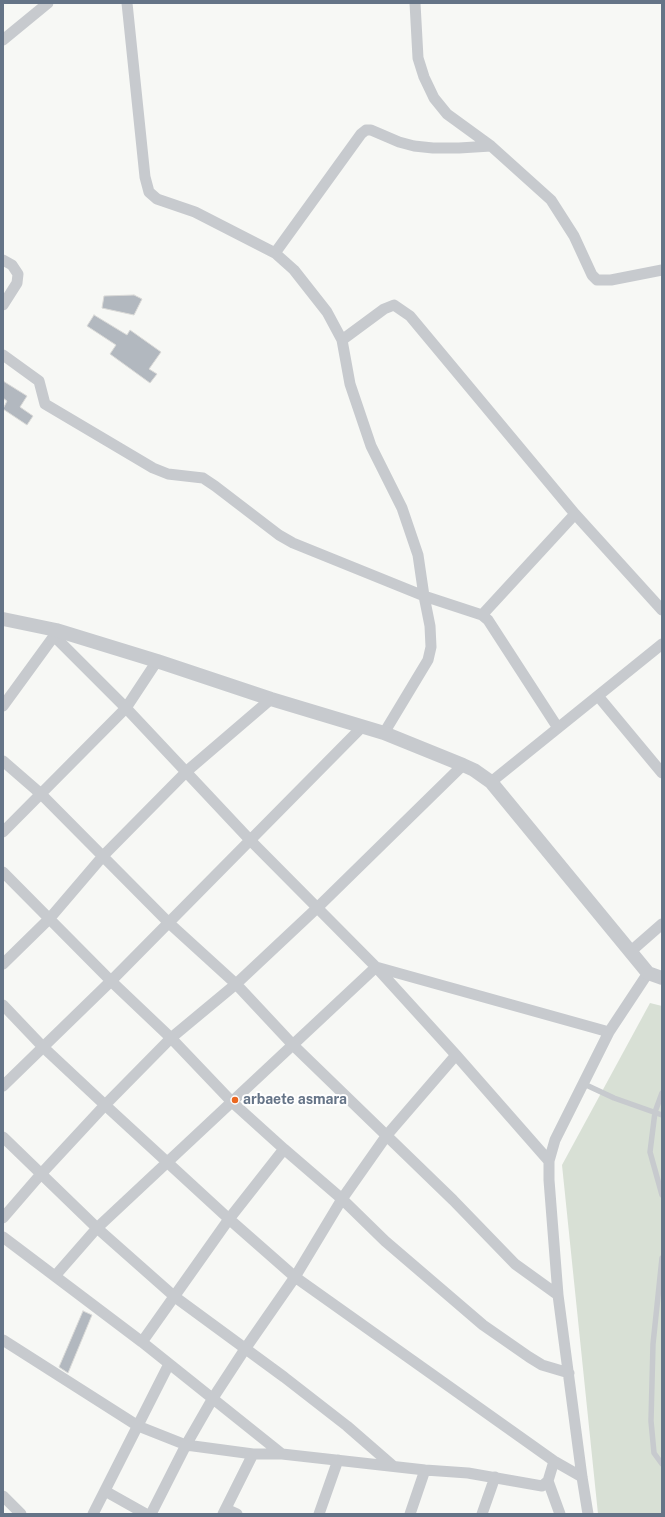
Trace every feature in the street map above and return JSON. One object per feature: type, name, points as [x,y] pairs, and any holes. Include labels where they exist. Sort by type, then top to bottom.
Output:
[{"type":"street","points":[[3,40],[48,3]]},
{"type":"street","points":[[127,3],[145,177],[149,192],[157,199],[195,212],[275,252],[294,270],[327,312],[342,340],[350,384],[371,446],[402,508],[418,555],[430,626],[431,647],[428,660],[384,733]]},
{"type":"street","points":[[415,3],[418,58],[424,77],[434,98],[447,114],[491,146],[551,200],[574,236],[592,275],[597,280],[611,280],[662,270]]},
{"type":"street","points":[[275,252],[361,134],[366,130],[371,130],[399,142],[414,146],[433,148],[491,146]]},
{"type":"street","points":[[3,260],[12,265],[18,274],[17,283],[3,305]]},
{"type":"street","points":[[342,340],[384,309],[394,305],[410,316],[575,514],[662,610]]},
{"type":"street","points":[[3,355],[39,381],[45,404],[153,468],[168,474],[203,478],[279,535],[293,543],[424,596],[482,615],[488,620],[558,728]]},
{"type":"street","points":[[482,615],[575,514]]},
{"type":"street","points":[[3,619],[157,661],[271,699],[363,726],[463,765],[491,782],[648,973],[662,978]]},
{"type":"street","points":[[3,706],[55,633]]},
{"type":"street","points":[[55,633],[187,771],[250,840],[376,967],[549,1161]]},
{"type":"street","points":[[491,782],[662,644]]},
{"type":"street","points":[[3,832],[126,708],[157,661]]},
{"type":"street","points":[[598,696],[662,773]]},
{"type":"street","points":[[3,964],[50,918],[103,856],[187,771],[271,699]]},
{"type":"street","points":[[3,1086],[112,982],[363,726]]},
{"type":"street","points":[[3,761],[41,794],[169,923],[236,984],[293,1045],[387,1134],[514,1264],[558,1295]]},
{"type":"street","points":[[3,1218],[41,1174],[105,1105],[171,1038],[236,984],[317,908],[463,765]]},
{"type":"street","points":[[3,872],[112,982],[171,1038],[232,1102],[342,1199],[385,1241],[483,1326],[542,1365],[569,1373]]},
{"type":"street","points":[[630,952],[662,924]]},
{"type":"street","points":[[376,967],[609,1032]]},
{"type":"street","points":[[55,1276],[96,1228],[376,967]]},
{"type":"street","points":[[588,1514],[558,1295],[549,1180],[549,1161],[555,1140],[609,1032],[648,973]]},
{"type":"street","points":[[3,1005],[43,1047],[105,1105],[295,1278],[554,1461],[582,1477]]},
{"type":"street","points":[[151,1514],[186,1445],[213,1398],[245,1349],[295,1278],[342,1199],[387,1134],[456,1055]]},
{"type":"street","points":[[3,1137],[96,1228],[175,1297],[284,1377],[347,1426],[392,1466]]},
{"type":"street","points":[[142,1342],[229,1219],[284,1149]]},
{"type":"street","points":[[3,1237],[142,1342],[282,1454]]},
{"type":"street","points":[[3,1340],[138,1426],[186,1445],[253,1454],[282,1454],[425,1470],[468,1473],[542,1486],[548,1481],[554,1461]]},
{"type":"street","points":[[93,1514],[169,1364]]},
{"type":"street","points":[[237,1514],[224,1512],[253,1454]]},
{"type":"street","points":[[319,1514],[338,1460]]},
{"type":"street","points":[[410,1514],[425,1470]]},
{"type":"street","points":[[482,1514],[495,1477]]},
{"type":"street","points":[[548,1481],[560,1514]]},
{"type":"street","points":[[105,1491],[146,1514]]},
{"type":"street","points":[[3,1496],[21,1514]]},
{"type":"lane","points":[[584,1084],[614,1098],[662,1115]]},
{"type":"lane","points":[[662,1093],[655,1112],[650,1152],[662,1195]]},
{"type":"lane","points":[[662,1258],[653,1344],[651,1421],[654,1453],[662,1464]]},
{"type":"shaded area","points":[[650,1003],[662,1006],[662,1514],[598,1514],[562,1165]]},
{"type":"building","points":[[134,295],[142,299],[134,315],[102,308],[104,296]]},
{"type":"building","points":[[94,315],[127,335],[130,330],[161,352],[149,369],[157,374],[150,383],[110,354],[116,345],[87,326]]},
{"type":"building","points":[[3,381],[27,396],[20,407],[33,416],[27,425],[3,409],[7,401],[3,398]]},
{"type":"building","points":[[83,1311],[92,1315],[68,1373],[59,1367]]},
{"type":"place","name":"arbaete asmara","points":[[235,1100]]}]
